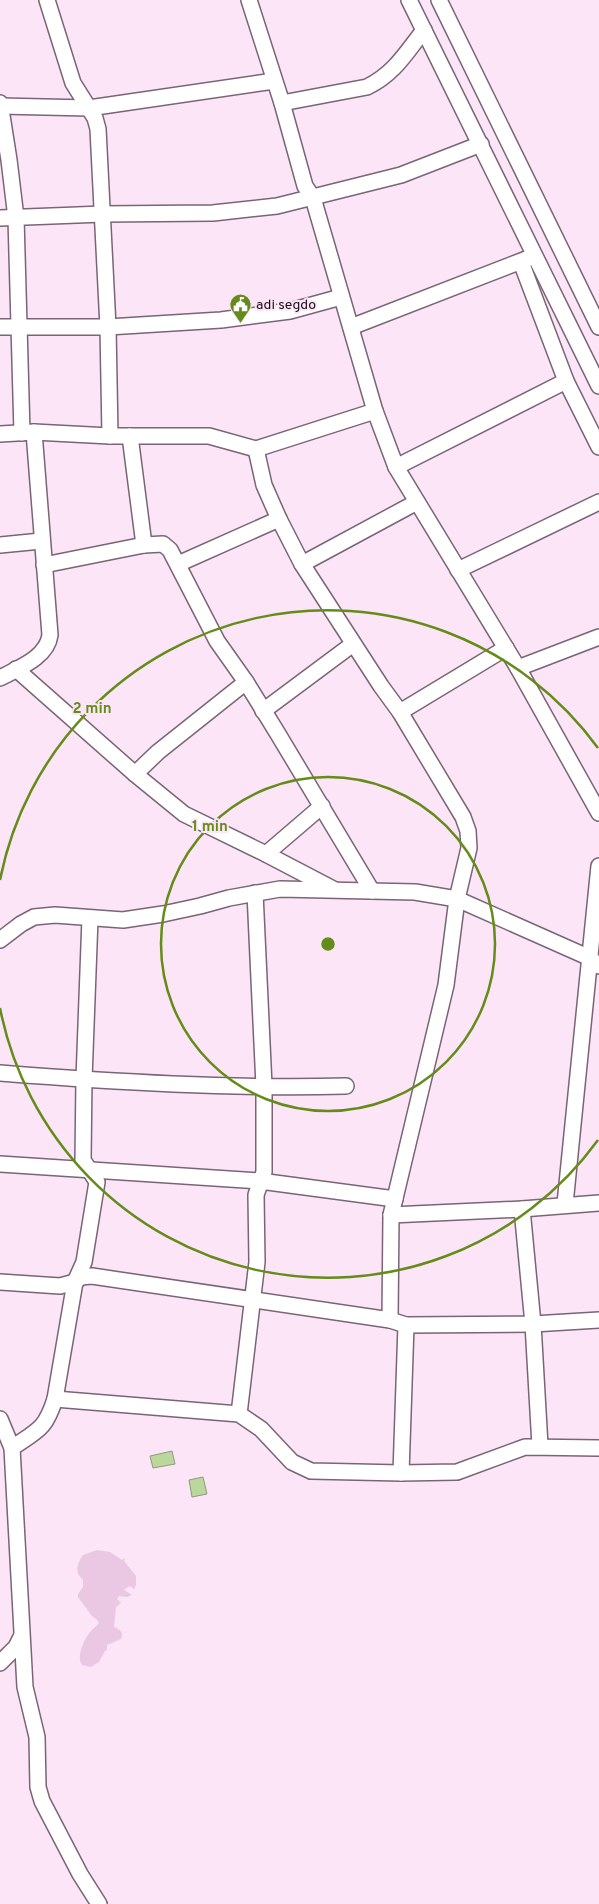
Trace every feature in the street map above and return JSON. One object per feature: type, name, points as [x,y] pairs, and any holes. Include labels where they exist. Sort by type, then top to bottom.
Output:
[{"type":"street","points":[[47,0],[73,83],[89,108],[98,129],[108,327],[110,436]]},
{"type":"street","points":[[249,0],[306,186],[313,198],[375,411],[396,467],[518,668],[599,813]]},
{"type":"street","points":[[409,0],[599,386]]},
{"type":"street","points":[[439,0],[599,327]]},
{"type":"street","points":[[282,103],[367,87],[379,81],[392,72],[424,30]]},
{"type":"street","points":[[0,678],[32,661],[49,643],[50,635],[18,328],[16,218],[0,105],[89,108],[274,81]]},
{"type":"street","points":[[0,218],[103,214],[213,214],[277,206],[401,175],[481,144]]},
{"type":"street","points":[[351,328],[521,262],[535,254]]},
{"type":"street","points":[[521,262],[566,381],[599,447]]},
{"type":"street","points":[[0,327],[108,327],[221,320],[290,311],[341,297]]},
{"type":"street","points":[[396,467],[566,381]]},
{"type":"street","points":[[0,434],[28,432],[110,436],[210,436],[256,449],[375,411]]},
{"type":"street","points":[[130,436],[144,545]]},
{"type":"street","points":[[256,449],[264,485],[302,564],[400,712],[463,817],[468,831],[469,848],[457,899],[446,985],[390,1215],[390,1320]]},
{"type":"street","points":[[302,564],[417,502]]},
{"type":"street","points":[[458,570],[599,502]]},
{"type":"street","points":[[178,564],[279,519]]},
{"type":"street","points":[[0,545],[41,541]]},
{"type":"street","points":[[44,565],[144,545],[163,544],[170,550],[216,641],[246,682],[372,891]]},
{"type":"street","points":[[518,668],[599,637]]},
{"type":"street","points":[[263,711],[354,644]]},
{"type":"street","points":[[400,712],[506,648]]},
{"type":"street","points":[[16,669],[135,774],[184,814],[335,890]]},
{"type":"street","points":[[135,774],[158,752],[246,682]]},
{"type":"street","points":[[266,854],[322,806]]},
{"type":"street","points":[[565,1204],[594,962],[599,866]]},
{"type":"street","points":[[0,940],[34,917],[55,915],[123,920],[280,889],[415,892],[457,899],[594,962]]},
{"type":"street","points":[[238,1414],[257,1262],[256,1195],[264,1172],[264,1086],[255,893]]},
{"type":"street","points":[[12,1448],[44,1426],[55,1398],[75,1282],[84,1262],[97,1182],[83,1160],[90,918]]},
{"type":"street","points":[[0,1073],[84,1079],[264,1086],[346,1086]]},
{"type":"street","points":[[0,1164],[260,1181],[322,1191],[395,1199]]},
{"type":"street","points":[[390,1215],[522,1209],[565,1204],[599,1203]]},
{"type":"street","points":[[522,1209],[533,1324],[540,1446]]},
{"type":"street","points":[[0,1282],[60,1286],[75,1282],[81,1277],[92,1276],[390,1320],[406,1325],[533,1324],[599,1320]]},
{"type":"street","points":[[401,1473],[406,1325]]},
{"type":"street","points":[[55,1398],[238,1414],[261,1429],[292,1462],[301,1468],[311,1471],[457,1472],[524,1448],[540,1446],[599,1448]]},
{"type":"street","points":[[0,1419],[12,1448],[21,1637],[25,1687],[37,1737],[38,1787],[42,1801],[80,1874],[99,1904]]},
{"type":"street","points":[[0,1663],[16,1647],[21,1637]]},
{"type":"shaded area","points":[[97,1550],[110,1552],[122,1560],[125,1558],[124,1561],[136,1576],[136,1585],[134,1589],[130,1586],[124,1590],[132,1595],[127,1597],[119,1596],[117,1599],[121,1603],[116,1607],[114,1627],[121,1632],[121,1639],[107,1645],[107,1650],[99,1662],[91,1667],[82,1665],[80,1652],[86,1638],[99,1622],[92,1616],[78,1597],[83,1587],[83,1580],[78,1574],[77,1568],[83,1555]]},
{"type":"building","points":[[172,1451],[175,1464],[153,1468],[150,1456]]},
{"type":"building","points":[[203,1477],[207,1494],[192,1497],[189,1480]]},
{"type":"place","name":"adi segdo","points":[[240,323]]}]
